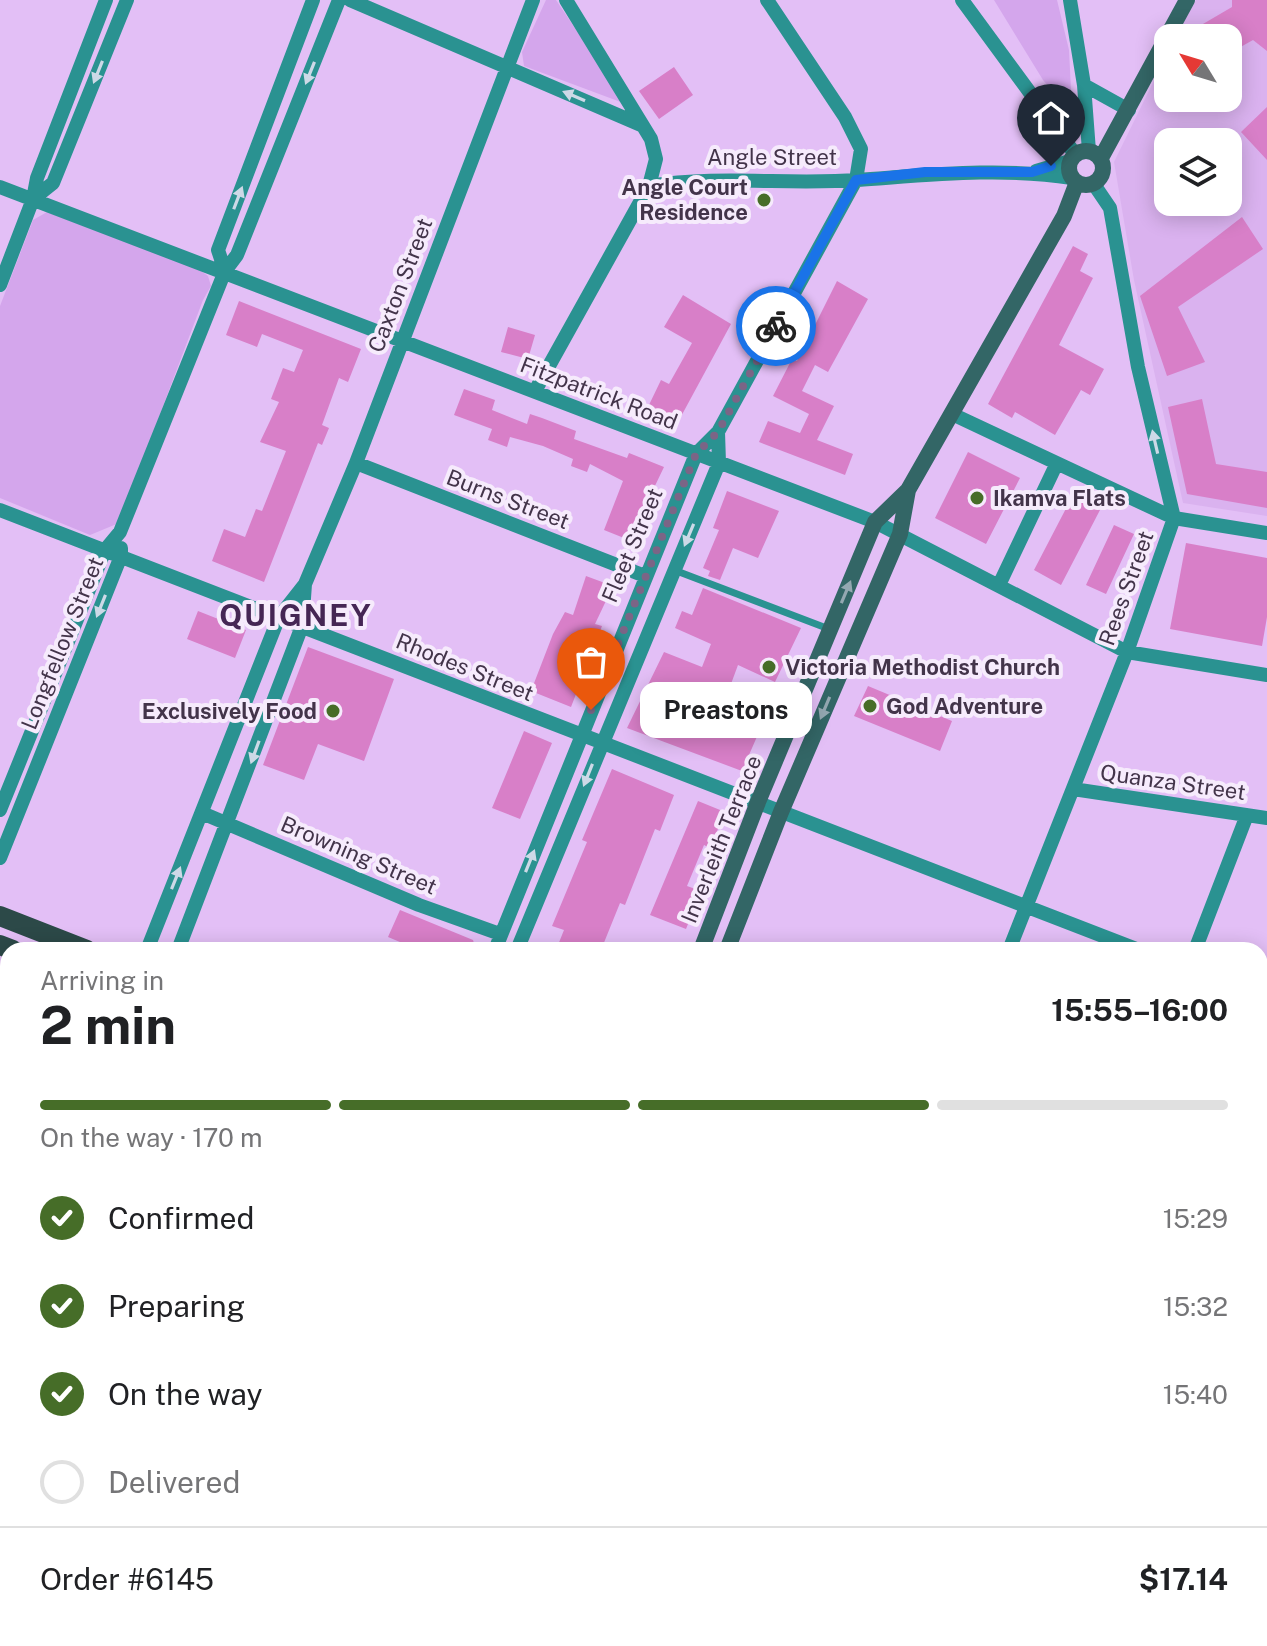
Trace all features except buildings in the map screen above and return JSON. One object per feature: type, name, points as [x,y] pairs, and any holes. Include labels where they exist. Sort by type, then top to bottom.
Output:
[{"type":"main road","points":[[0,916],[67,942]]},
{"type":"street","points":[[0,285],[33,199],[37,178],[106,0]]},
{"type":"street","points":[[33,199],[53,183],[127,0]]},
{"type":"street","name":"Longfellow Street","points":[[225,271],[218,250],[313,0]]},
{"type":"street","name":"Longfellow Street","points":[[0,810],[105,550],[120,532],[225,271],[237,255],[339,0]]},
{"type":"street","points":[[350,0],[641,125]]},
{"type":"street","name":"Caxton Street","points":[[150,942],[279,617],[305,584],[356,463],[533,0]]},
{"type":"street","points":[[535,391],[649,186],[656,159],[651,139],[566,0]]},
{"type":"street","points":[[767,0],[845,117],[861,149],[856,180]]},
{"type":"street","name":"Rees Street","points":[[962,0],[1110,208],[1138,367],[1174,518],[1127,652],[1012,942]]},
{"type":"street","points":[[1070,0],[1084,85],[1083,169]]},
{"type":"street","name":"Inverleith Terrace","points":[[704,942],[758,802],[875,522],[908,490],[1064,216],[1083,169],[1129,110],[1187,0]]},
{"type":"street","points":[[1084,85],[1129,110]]},
{"type":"street","name":"Angle Street","points":[[649,186],[698,179],[856,180],[925,172],[1083,169]]},
{"type":"street","name":"Fleet Street","points":[[498,942],[696,454],[718,432],[856,180]]},
{"type":"street","name":"Fitzpatrick Road","points":[[0,187],[875,522],[1127,652],[1267,675]]},
{"type":"street","points":[[952,414],[1174,518],[1267,533]]},
{"type":"street","points":[[520,942],[719,463],[718,432]]},
{"type":"street","name":"Burns Street","points":[[356,463],[645,576]]},
{"type":"street","points":[[999,585],[1056,465]]},
{"type":"street","name":"Inverleith Terrace","points":[[730,942],[781,812],[900,534],[908,490]]},
{"type":"street","name":"Rhodes Street","points":[[0,510],[580,737],[758,802],[1118,942]]},
{"type":"street","name":"Longfellow Street","points":[[0,858],[121,556],[120,532]]},
{"type":"street","name":"Caxton Street","points":[[181,942],[302,626],[305,584]]},
{"type":"street","name":"Quanza Street","points":[[1073,789],[1267,818]]},
{"type":"street","name":"Browning Street","points":[[202,813],[419,905],[500,934]]},
{"type":"street","points":[[1198,942],[1247,815]]},
{"type":"lane","points":[[674,570],[830,629]]},
{"type":"shaded area","points":[[546,0],[556,0],[626,104],[524,66],[522,52]]},
{"type":"shaded area","points":[[994,0],[1057,0],[1069,50],[1071,90],[1060,100],[1043,80]]},
{"type":"shaded area","points":[[1196,0],[1267,0],[1267,516],[1183,503],[1134,280],[1114,162],[1154,81],[1154,112],[1242,112],[1242,24],[1183,24]]},
{"type":"shaded area","points":[[47,212],[200,270],[208,276],[211,286],[119,523],[90,535],[0,498],[0,306],[33,220]]},
{"type":"way so far","points":[[591,710],[696,454],[718,432],[776,326]]},
{"type":"place","name":"Angle Court Residence","points":[[764,200]]},
{"type":"place","name":"Ikamva Flats","points":[[977,498]]},
{"type":"place","name":"Victoria Methodist Church","points":[[769,667]]},
{"type":"place","name":"God Adventure","points":[[870,706]]},
{"type":"place","name":"Preastons","points":[[591,710]]},
{"type":"place","name":"Exclusively Food","points":[[333,711]]},
{"type":"district","name":"QUIGNEY","points":[[296,615]]},
{"type":"route","points":[[776,326],[856,180],[925,172],[1032,172],[1051,166]]}]
